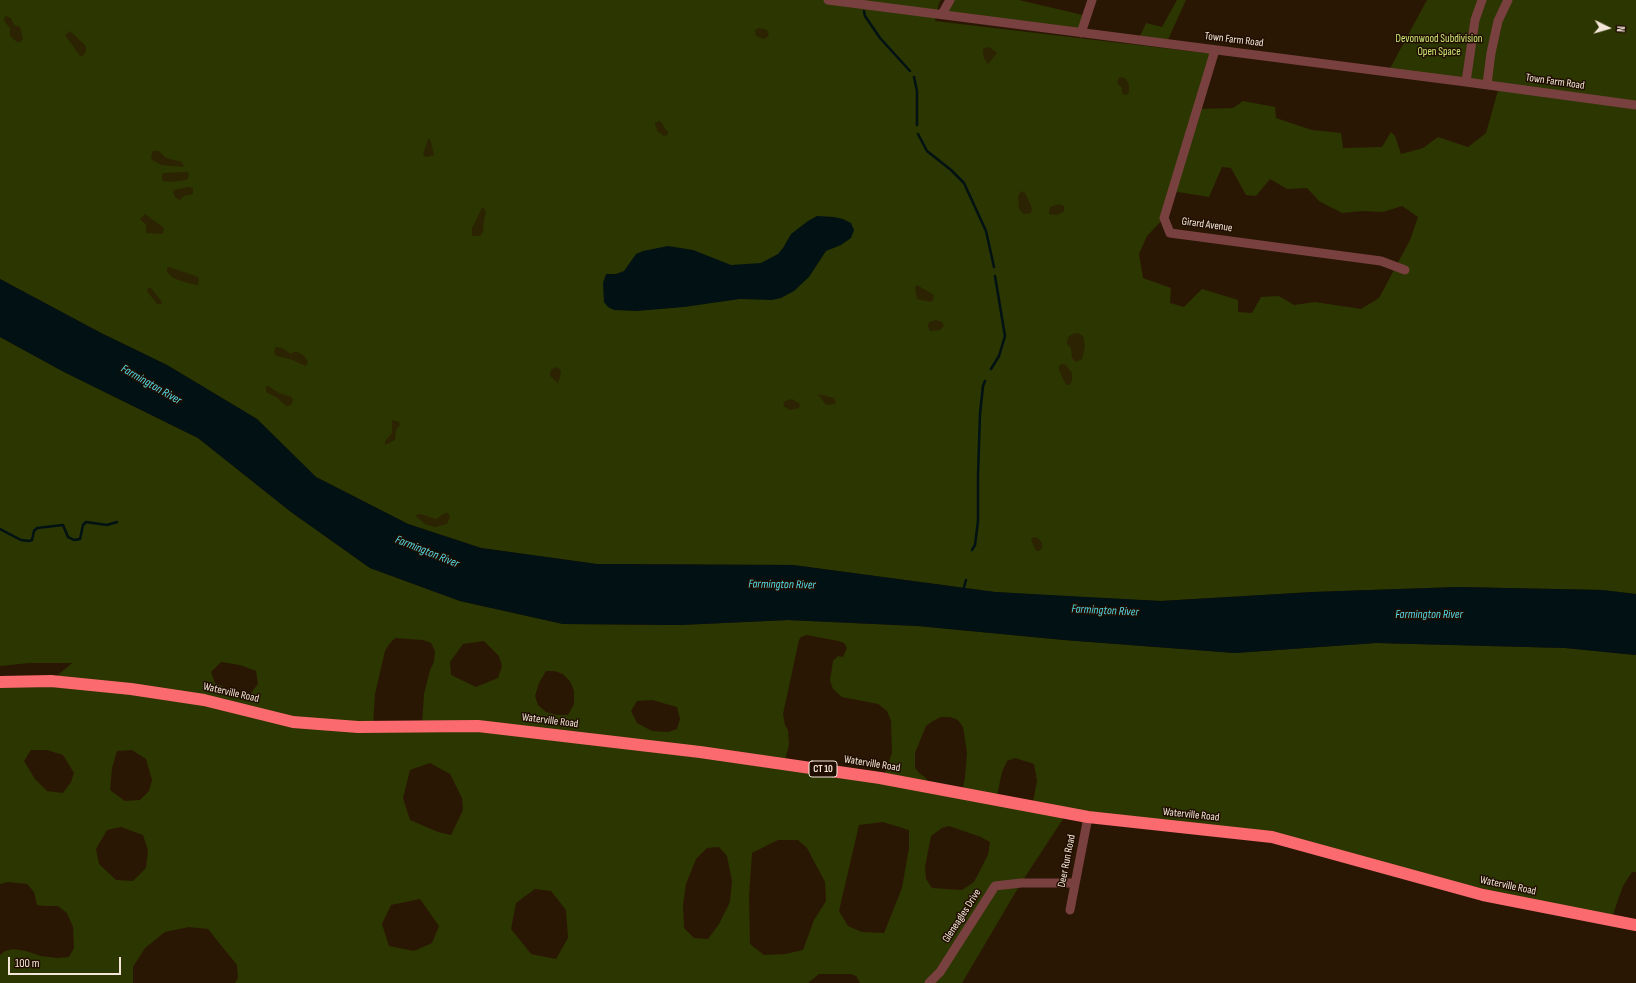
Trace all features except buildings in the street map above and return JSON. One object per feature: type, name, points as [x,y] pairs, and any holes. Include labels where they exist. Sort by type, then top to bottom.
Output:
[{"type":"highway","name":"Waterville Road","points":[[0,682],[51,681],[131,689],[204,700],[293,722],[358,727],[478,726],[700,752],[880,778],[1088,817],[1272,837],[1483,894],[1636,925]]},
{"type":"street","name":"Town Farm Road","points":[[828,0],[1487,84],[1636,105]]},
{"type":"street","points":[[942,14],[950,0]]},
{"type":"street","points":[[1081,33],[1092,0]]},
{"type":"street","points":[[1466,82],[1475,20],[1482,0]]},
{"type":"street","points":[[1487,84],[1491,53],[1498,21],[1508,0]]},
{"type":"street","name":"Girard Avenue","points":[[1215,50],[1164,218],[1170,232],[1381,261],[1405,270]]},
{"type":"street","name":"Deer Run Road","points":[[1070,910],[1074,883],[1088,817]]},
{"type":"street","name":"Gleneagles Drive","points":[[929,983],[940,972],[995,886],[1074,883]]},
{"type":"green space","name":"Devonwood Subdivision Open Space","points":[[0,0],[941,0],[935,21],[1205,53],[1215,50],[1197,109],[1233,108],[1243,101],[1275,107],[1276,118],[1312,130],[1341,133],[1343,148],[1382,147],[1391,132],[1395,136],[1401,154],[1423,148],[1438,137],[1468,147],[1486,133],[1499,87],[1388,72],[1427,0],[1636,0],[1636,594],[1602,590],[1458,587],[1313,592],[1161,601],[995,592],[793,565],[597,564],[481,548],[408,524],[316,477],[257,419],[167,365],[101,333],[0,279]],"holes":[[[1222,167],[1231,168],[1246,195],[1256,196],[1270,179],[1287,189],[1307,188],[1319,201],[1342,213],[1363,211],[1383,212],[1402,206],[1418,217],[1410,240],[1379,298],[1361,309],[1315,302],[1294,305],[1279,296],[1261,297],[1252,313],[1238,312],[1238,300],[1202,289],[1184,307],[1170,303],[1171,288],[1143,278],[1139,254],[1147,236],[1164,218],[1172,191],[1209,197]]]},
{"type":"green space","points":[[950,0],[1019,0],[1087,16],[1081,33],[942,14]]},
{"type":"green space","points":[[1177,0],[1186,0],[1166,44],[1138,40],[1146,23],[1162,27]]},
{"type":"green space","points":[[0,337],[64,372],[198,438],[291,512],[370,568],[460,601],[563,624],[680,625],[788,620],[918,626],[1064,640],[1235,653],[1376,643],[1565,648],[1636,655],[1636,872],[1632,872],[1623,886],[1611,920],[1272,837],[1067,813],[1021,883],[962,983],[860,983],[857,977],[852,974],[819,974],[808,983],[235,983],[238,978],[237,965],[208,929],[189,927],[165,932],[145,948],[133,967],[133,983],[0,983],[0,955],[5,951],[13,949],[26,951],[41,956],[57,958],[69,957],[74,948],[73,927],[67,913],[58,906],[37,905],[34,892],[27,884],[8,882],[0,884],[0,682],[51,681],[72,663],[29,663],[0,666]],"holes":[[[807,635],[844,643],[847,648],[843,657],[838,656],[833,661],[830,681],[833,689],[842,697],[878,704],[887,711],[891,721],[892,753],[883,778],[784,763],[789,745],[788,730],[785,725],[783,714],[799,640],[801,637]],[[395,638],[423,640],[431,643],[435,651],[434,662],[430,670],[424,694],[422,725],[373,726],[375,694],[385,651]],[[484,641],[499,656],[502,666],[498,678],[476,687],[451,675],[450,662],[463,644]],[[221,662],[240,665],[256,671],[258,684],[250,694],[229,689],[215,683],[211,672]],[[546,671],[554,671],[563,674],[570,681],[574,691],[574,704],[568,715],[557,715],[546,712],[538,705],[535,696],[539,683]],[[652,700],[677,707],[680,719],[677,729],[668,732],[652,731],[637,723],[631,711],[637,701]],[[941,717],[950,717],[958,720],[963,727],[967,753],[962,793],[929,787],[926,778],[915,768],[915,753],[926,726]],[[31,750],[47,750],[63,755],[74,773],[71,782],[63,793],[47,791],[35,779],[24,761]],[[132,750],[146,759],[152,780],[149,791],[140,800],[125,801],[110,790],[112,768],[117,751]],[[1015,758],[1034,764],[1037,781],[1032,807],[996,800],[1002,772],[1007,761]],[[430,763],[450,774],[462,798],[463,810],[451,835],[438,832],[410,820],[403,798],[410,770]],[[883,822],[909,830],[909,848],[902,888],[884,933],[862,932],[848,926],[839,911],[859,825]],[[949,826],[981,837],[990,842],[988,855],[974,882],[962,890],[932,888],[926,879],[925,867],[931,836],[942,828]],[[121,827],[143,835],[148,850],[146,868],[133,881],[116,880],[99,864],[96,849],[107,830]],[[778,840],[798,840],[807,848],[825,882],[826,901],[814,920],[803,950],[785,954],[764,955],[750,944],[749,896],[752,853]],[[719,847],[727,856],[732,881],[730,902],[719,924],[708,939],[694,938],[684,928],[683,905],[686,884],[696,859],[707,848]],[[535,889],[551,891],[566,910],[568,938],[556,959],[531,954],[511,929],[516,903]],[[420,899],[439,926],[432,943],[414,951],[389,946],[382,924],[391,905]]]},
{"type":"sand","points":[[5,16],[11,18],[14,25],[20,27],[23,39],[20,42],[17,42],[10,36],[10,28],[4,21]]},
{"type":"sand","points":[[759,28],[767,30],[769,35],[764,39],[756,36],[755,30]]},
{"type":"sand","points":[[70,31],[86,46],[86,51],[83,56],[80,56],[65,35]]},
{"type":"sand","points":[[989,47],[997,53],[988,64],[984,58],[983,50],[984,48]]},
{"type":"sand","points":[[1121,77],[1126,79],[1129,85],[1129,93],[1126,95],[1122,94],[1122,88],[1117,83]]},
{"type":"sand","points":[[659,121],[668,131],[668,135],[664,136],[658,132],[655,123]]},
{"type":"sand","points":[[428,139],[430,139],[434,155],[426,157],[423,155]]},
{"type":"sand","points":[[153,151],[159,151],[166,158],[182,162],[184,167],[161,165],[152,160],[151,157]]},
{"type":"sand","points":[[188,172],[188,179],[185,180],[171,182],[163,181],[162,178],[162,174],[164,173]]},
{"type":"sand","points":[[188,187],[193,188],[193,194],[184,196],[180,200],[176,198],[173,193],[174,190]]},
{"type":"sand","points":[[1021,191],[1025,193],[1032,208],[1031,213],[1024,214],[1019,209],[1018,197]]},
{"type":"sand","points":[[1059,204],[1064,206],[1063,212],[1057,215],[1049,214],[1050,207]]},
{"type":"sand","points":[[482,208],[484,208],[486,213],[483,232],[480,236],[472,236],[472,228]]},
{"type":"sand","points":[[145,214],[164,228],[163,234],[146,233],[146,225],[140,219]]},
{"type":"sand","points":[[169,267],[198,277],[198,285],[173,278],[167,272],[167,268]]},
{"type":"sand","points":[[917,285],[934,295],[931,302],[917,299],[915,287]]},
{"type":"sand","points":[[148,288],[151,288],[162,302],[161,304],[157,304],[147,291]]},
{"type":"sand","points":[[936,320],[942,322],[944,326],[940,330],[930,331],[928,327],[929,322]]},
{"type":"sand","points":[[1078,333],[1083,336],[1085,346],[1082,359],[1076,362],[1072,358],[1071,348],[1067,344],[1067,341],[1069,336]]},
{"type":"sand","points":[[276,347],[282,348],[291,354],[298,352],[304,356],[308,362],[306,366],[290,359],[276,356],[274,351]]},
{"type":"sand","points":[[1062,364],[1066,365],[1072,373],[1072,381],[1069,385],[1066,385],[1059,370],[1059,366]]},
{"type":"sand","points":[[556,367],[560,369],[561,373],[558,383],[550,376],[551,370]]},
{"type":"sand","points":[[268,386],[279,393],[291,397],[293,400],[291,405],[286,406],[276,397],[266,392],[266,387]]},
{"type":"sand","points":[[818,394],[834,398],[836,403],[829,405],[825,404]]},
{"type":"sand","points":[[792,399],[800,404],[799,408],[790,410],[783,406],[785,401]]},
{"type":"sand","points":[[392,420],[399,422],[400,425],[396,430],[395,440],[385,445],[385,441],[392,433]]},
{"type":"sand","points":[[445,513],[448,513],[450,517],[447,524],[435,527],[425,524],[415,515],[420,514],[436,519]]},
{"type":"sand","points":[[1034,537],[1038,538],[1042,543],[1042,548],[1039,551],[1036,551],[1032,542],[1031,539]]},
{"type":"water","points":[[817,216],[834,217],[851,223],[854,230],[851,238],[841,245],[826,251],[809,277],[794,291],[781,298],[772,300],[740,299],[684,307],[636,311],[614,310],[608,307],[604,302],[603,283],[606,274],[616,274],[624,271],[636,254],[643,251],[668,246],[693,250],[731,265],[761,263],[778,254],[791,234]]},
{"type":"water","name":"Farmington River","points":[[0,279],[101,333],[167,365],[257,419],[316,477],[408,524],[481,548],[597,564],[793,565],[995,592],[1161,601],[1313,592],[1458,587],[1602,590],[1636,594],[1636,655],[1565,648],[1376,643],[1235,653],[1064,640],[918,626],[788,620],[680,625],[563,624],[460,601],[370,568],[291,512],[198,438],[64,372],[0,337]]},
{"type":"waterway","points":[[864,11],[865,16],[880,38],[910,71]]},
{"type":"waterway","points":[[914,77],[917,91],[917,125]]},
{"type":"waterway","points":[[918,134],[927,151],[951,170],[964,183],[986,231],[994,267]]},
{"type":"waterway","points":[[991,369],[999,356],[1005,336],[995,276]]},
{"type":"waterway","points":[[972,550],[975,545],[978,521],[980,414],[983,386],[985,381]]},
{"type":"waterway","points":[[0,529],[21,540],[29,541],[32,540],[34,531],[37,528],[63,525],[68,537],[74,540],[80,539],[83,525],[86,522],[107,525],[117,522]]},
{"type":"waterway","points":[[963,591],[966,580]]}]
